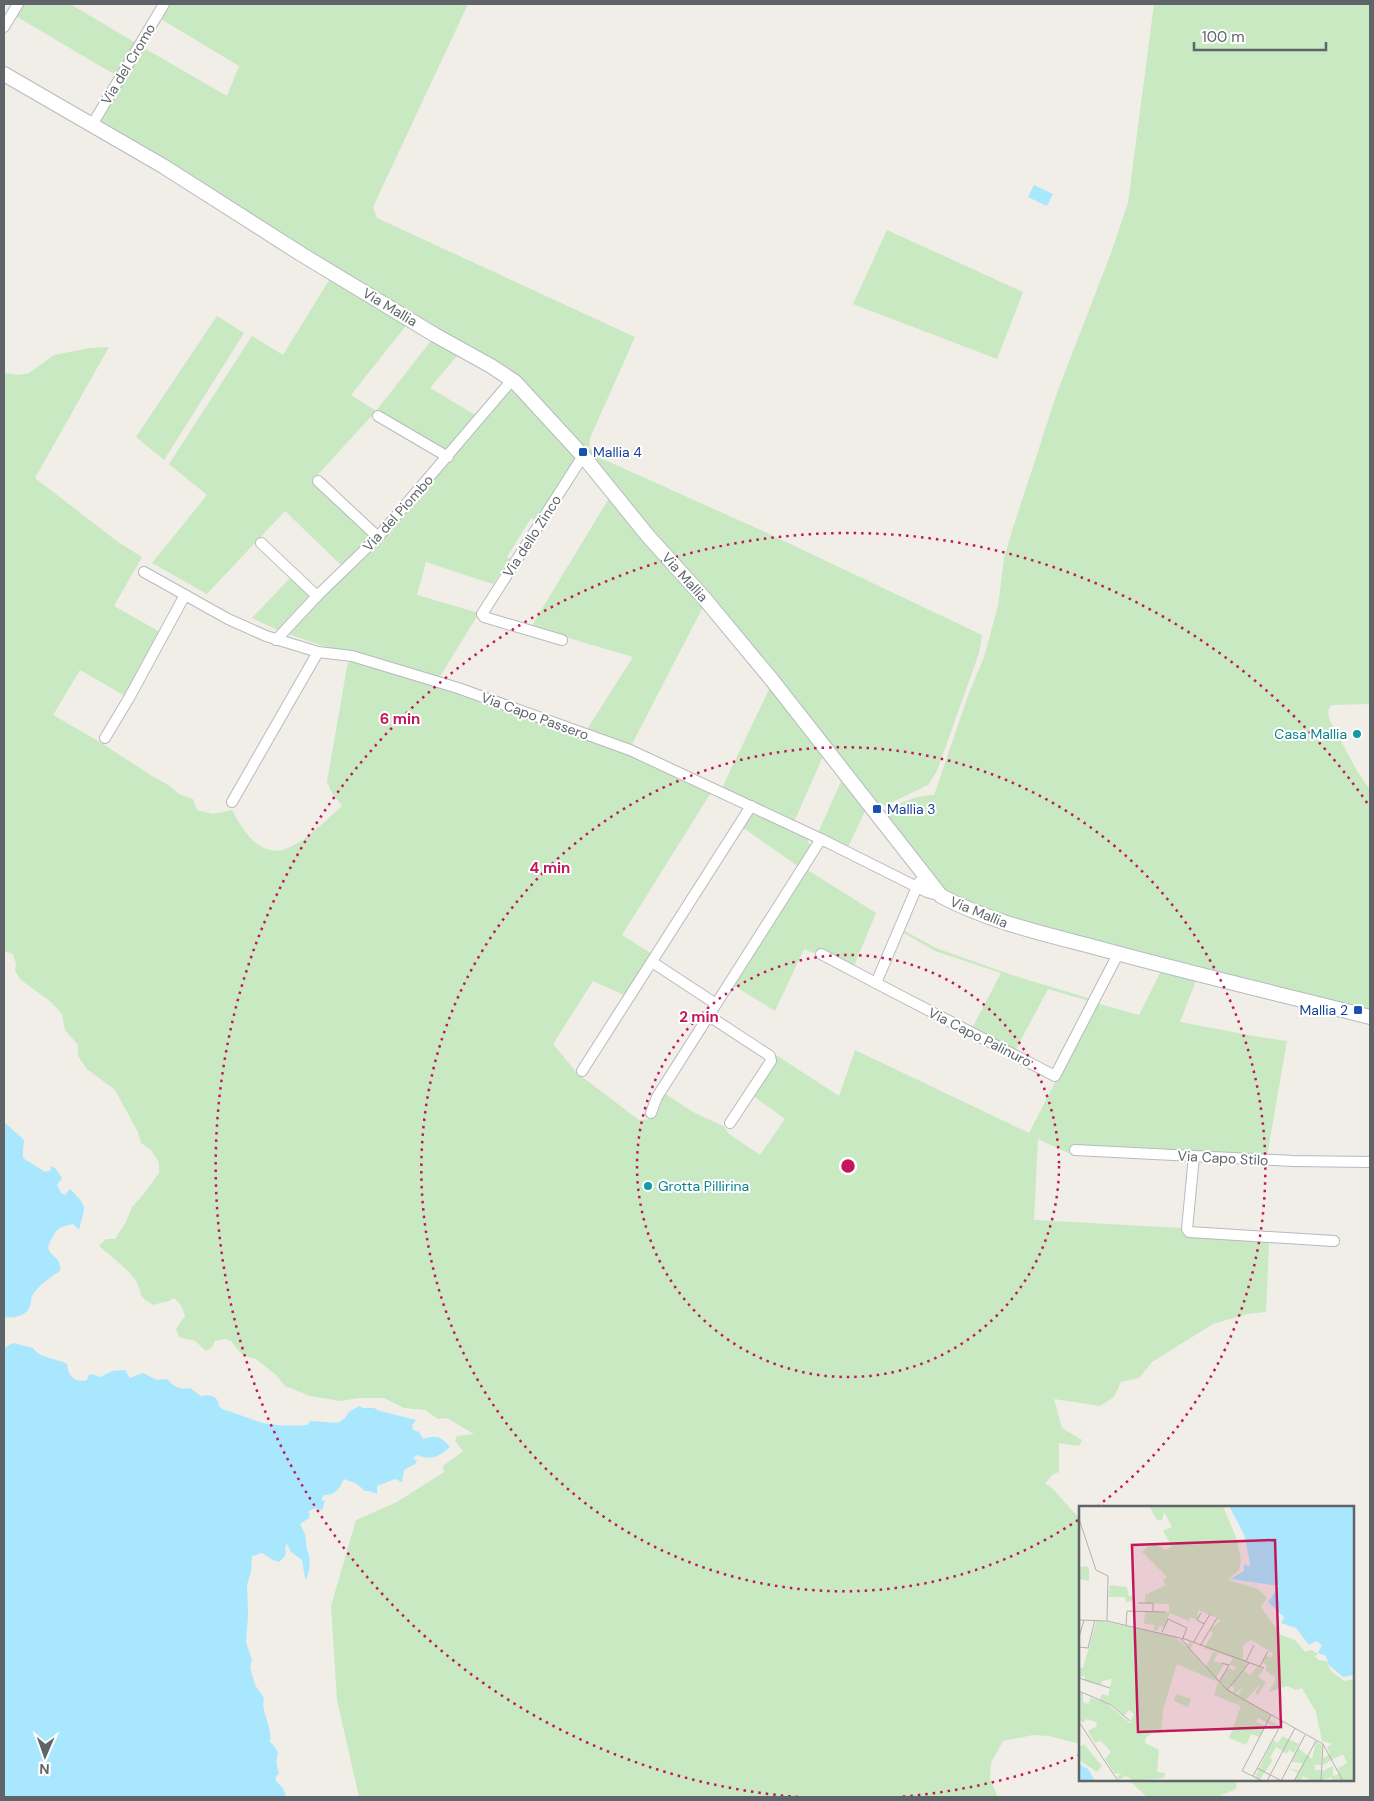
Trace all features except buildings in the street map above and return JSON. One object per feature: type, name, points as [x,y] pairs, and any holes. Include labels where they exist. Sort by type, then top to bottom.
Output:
[{"type":"street","points":[[4,27],[18,4]]},
{"type":"street","name":"Via del Cromo","points":[[92,125],[164,4]]},
{"type":"street","name":"Via Mallia","points":[[4,74],[163,166],[301,254],[512,380],[584,457],[648,536],[704,598],[772,680],[940,896],[973,912],[1010,925],[1370,1017]]},
{"type":"street","name":"Via del Piombo","points":[[276,640],[378,537],[512,380]]},
{"type":"street","points":[[378,416],[448,457]]},
{"type":"street","name":"Via dello Zinco","points":[[562,640],[484,617],[482,614],[584,457]]},
{"type":"street","points":[[318,480],[378,537]]},
{"type":"street","points":[[261,543],[318,596]]},
{"type":"street","name":"Via Capo Passero","points":[[144,572],[228,619],[276,640],[318,652],[352,656],[468,691],[630,750],[940,896]]},
{"type":"street","points":[[105,738],[129,698],[184,595]]},
{"type":"street","points":[[232,802],[318,652]]},
{"type":"street","points":[[582,1071],[752,806]]},
{"type":"street","points":[[650,1113],[657,1098],[708,1016],[821,839]]},
{"type":"street","points":[[821,954],[876,983],[922,873]]},
{"type":"street","name":"Via Capo Palinuro","points":[[876,983],[1055,1076],[1118,954]]},
{"type":"street","points":[[652,962],[716,1004]]},
{"type":"street","points":[[708,1016],[770,1056],[770,1061],[730,1123]]},
{"type":"street","name":"Via Capo Stilo","points":[[1075,1150],[1293,1161],[1370,1162]]},
{"type":"street","points":[[1194,1156],[1187,1229],[1189,1232],[1334,1241]]},
{"type":"green space","points":[[22,4],[70,4],[136,43],[117,76],[14,15]]},
{"type":"green space","points":[[169,4],[468,4],[373,207],[377,218],[635,337],[590,438],[589,447],[596,456],[765,532],[982,635],[979,653],[937,771],[928,785],[886,805],[879,806],[530,392],[98,124],[141,50],[144,48],[227,96],[239,66],[161,19]]},
{"type":"green space","points":[[1154,4],[1370,4],[1370,704],[1331,705],[1328,713],[1330,721],[1357,771],[1370,790],[1370,1013],[997,916],[943,891],[884,815],[893,807],[907,801],[922,796],[934,795],[969,693],[984,657],[998,606],[1004,559],[1012,531],[1057,393],[1111,253],[1128,203]]},
{"type":"green space","points":[[887,230],[1023,292],[997,359],[853,304]]},
{"type":"green space","points":[[331,277],[408,323],[351,395],[376,411],[312,481],[370,535],[370,539],[343,567],[285,511],[207,594],[152,563],[207,495],[169,464],[252,336],[283,355]]},
{"type":"green space","points":[[217,316],[244,333],[164,460],[136,437]]},
{"type":"green space","points":[[434,337],[460,352],[430,388],[477,416],[444,452],[376,411]]},
{"type":"green space","points":[[109,347],[35,478],[118,542],[142,557],[114,606],[160,632],[125,696],[80,670],[53,715],[170,786],[179,794],[193,799],[197,810],[213,814],[232,810],[246,832],[259,845],[272,850],[285,849],[298,843],[342,806],[332,793],[327,782],[347,667],[353,659],[493,704],[621,752],[712,791],[622,935],[652,954],[626,996],[593,981],[553,1044],[577,1073],[639,1120],[646,1120],[658,1113],[664,1093],[693,1112],[723,1126],[729,1134],[760,1155],[785,1119],[752,1095],[776,1055],[839,1096],[855,1050],[1029,1133],[1096,1003],[1139,1015],[1162,969],[1197,978],[1180,1022],[1287,1041],[1267,1156],[1075,1147],[1068,1153],[1038,1139],[1034,1220],[1183,1228],[1269,1241],[1266,1312],[1247,1314],[1213,1324],[1152,1362],[1139,1378],[1121,1382],[1114,1397],[1100,1406],[1054,1399],[1062,1428],[1082,1440],[1079,1446],[1059,1443],[1059,1472],[1052,1475],[1045,1484],[1050,1486],[1079,1518],[1079,1744],[1049,1736],[1033,1735],[1003,1741],[991,1763],[990,1779],[998,1797],[359,1797],[337,1700],[331,1606],[356,1520],[397,1502],[444,1472],[443,1466],[463,1451],[455,1441],[457,1436],[474,1434],[447,1418],[438,1419],[425,1410],[404,1408],[384,1398],[359,1398],[340,1401],[310,1396],[285,1386],[276,1375],[256,1359],[244,1356],[231,1341],[225,1339],[215,1341],[212,1347],[206,1351],[195,1341],[179,1337],[176,1329],[185,1316],[178,1302],[174,1298],[154,1305],[145,1299],[141,1295],[133,1277],[99,1246],[106,1239],[115,1239],[126,1222],[132,1207],[159,1173],[159,1162],[151,1150],[141,1143],[138,1132],[115,1090],[87,1069],[78,1056],[78,1045],[65,1030],[62,1014],[51,1002],[21,980],[15,971],[16,964],[13,954],[4,951],[4,373],[19,375],[29,373],[54,355],[90,348]]},
{"type":"green space","points":[[512,385],[579,456],[538,522],[531,518],[507,557],[510,559],[493,584],[426,562],[417,595],[479,613],[439,678],[335,650],[288,634],[485,417],[492,414],[492,408]]},
{"type":"green space","points":[[611,495],[704,605],[631,746],[586,731],[633,657],[531,627]]},
{"type":"green space","points":[[292,576],[313,596],[280,631],[252,618]]},
{"type":"green space","points":[[771,685],[824,754],[794,822],[722,788]]},
{"type":"green space","points":[[843,777],[867,807],[848,847],[818,833]]},
{"type":"green space","points":[[754,811],[809,839],[807,842],[812,845],[799,867],[742,827]]},
{"type":"green space","points":[[806,869],[876,913],[854,966],[825,951],[817,950],[813,953],[804,949],[775,1011],[733,985]]},
{"type":"green space","points":[[903,930],[936,948],[1012,975],[1091,999],[1089,1001],[1048,989],[1015,1051],[972,1028],[1001,973],[935,951],[902,932]]},
{"type":"green space","points":[[1130,1781],[1237,1781],[1236,1789],[1217,1797],[1147,1797]]},
{"type":"water","points":[[1034,185],[1053,194],[1047,206],[1028,197]]},
{"type":"water","points":[[4,1122],[24,1140],[23,1158],[45,1172],[51,1170],[51,1166],[55,1168],[62,1178],[57,1185],[61,1193],[65,1195],[70,1189],[81,1200],[84,1208],[79,1230],[73,1224],[61,1227],[55,1233],[49,1245],[50,1252],[60,1265],[60,1271],[45,1281],[36,1291],[28,1310],[23,1315],[12,1317],[4,1317]]},
{"type":"water","points":[[13,1343],[33,1348],[43,1356],[67,1364],[73,1378],[83,1381],[87,1380],[91,1374],[100,1377],[112,1371],[125,1370],[130,1378],[143,1373],[157,1380],[167,1379],[172,1384],[183,1389],[190,1388],[201,1396],[213,1396],[222,1409],[274,1425],[307,1425],[310,1421],[338,1423],[349,1412],[359,1406],[374,1408],[416,1420],[412,1425],[413,1430],[419,1432],[423,1439],[438,1437],[450,1447],[434,1457],[416,1455],[413,1459],[417,1460],[415,1464],[404,1470],[402,1482],[395,1479],[377,1486],[377,1494],[365,1491],[357,1484],[344,1479],[337,1491],[324,1495],[321,1500],[325,1501],[322,1510],[315,1509],[308,1512],[310,1514],[309,1518],[300,1524],[305,1534],[310,1564],[307,1579],[305,1578],[302,1560],[291,1552],[287,1544],[285,1556],[279,1562],[262,1553],[252,1556],[251,1571],[247,1585],[248,1615],[246,1642],[252,1660],[250,1667],[255,1685],[264,1698],[263,1703],[270,1731],[270,1742],[278,1754],[277,1766],[279,1774],[276,1776],[276,1781],[283,1788],[286,1797],[4,1797],[4,1348]]},
{"type":"place","name":"Mallia 4","points":[[583,452]]},
{"type":"place","name":"Casa Mallia","points":[[1357,734]]},
{"type":"place","name":"Mallia 3","points":[[877,809]]},
{"type":"place","name":"Mallia 2","points":[[1358,1010]]},
{"type":"place","name":"Grotta Pillirina","points":[[648,1186]]}]
